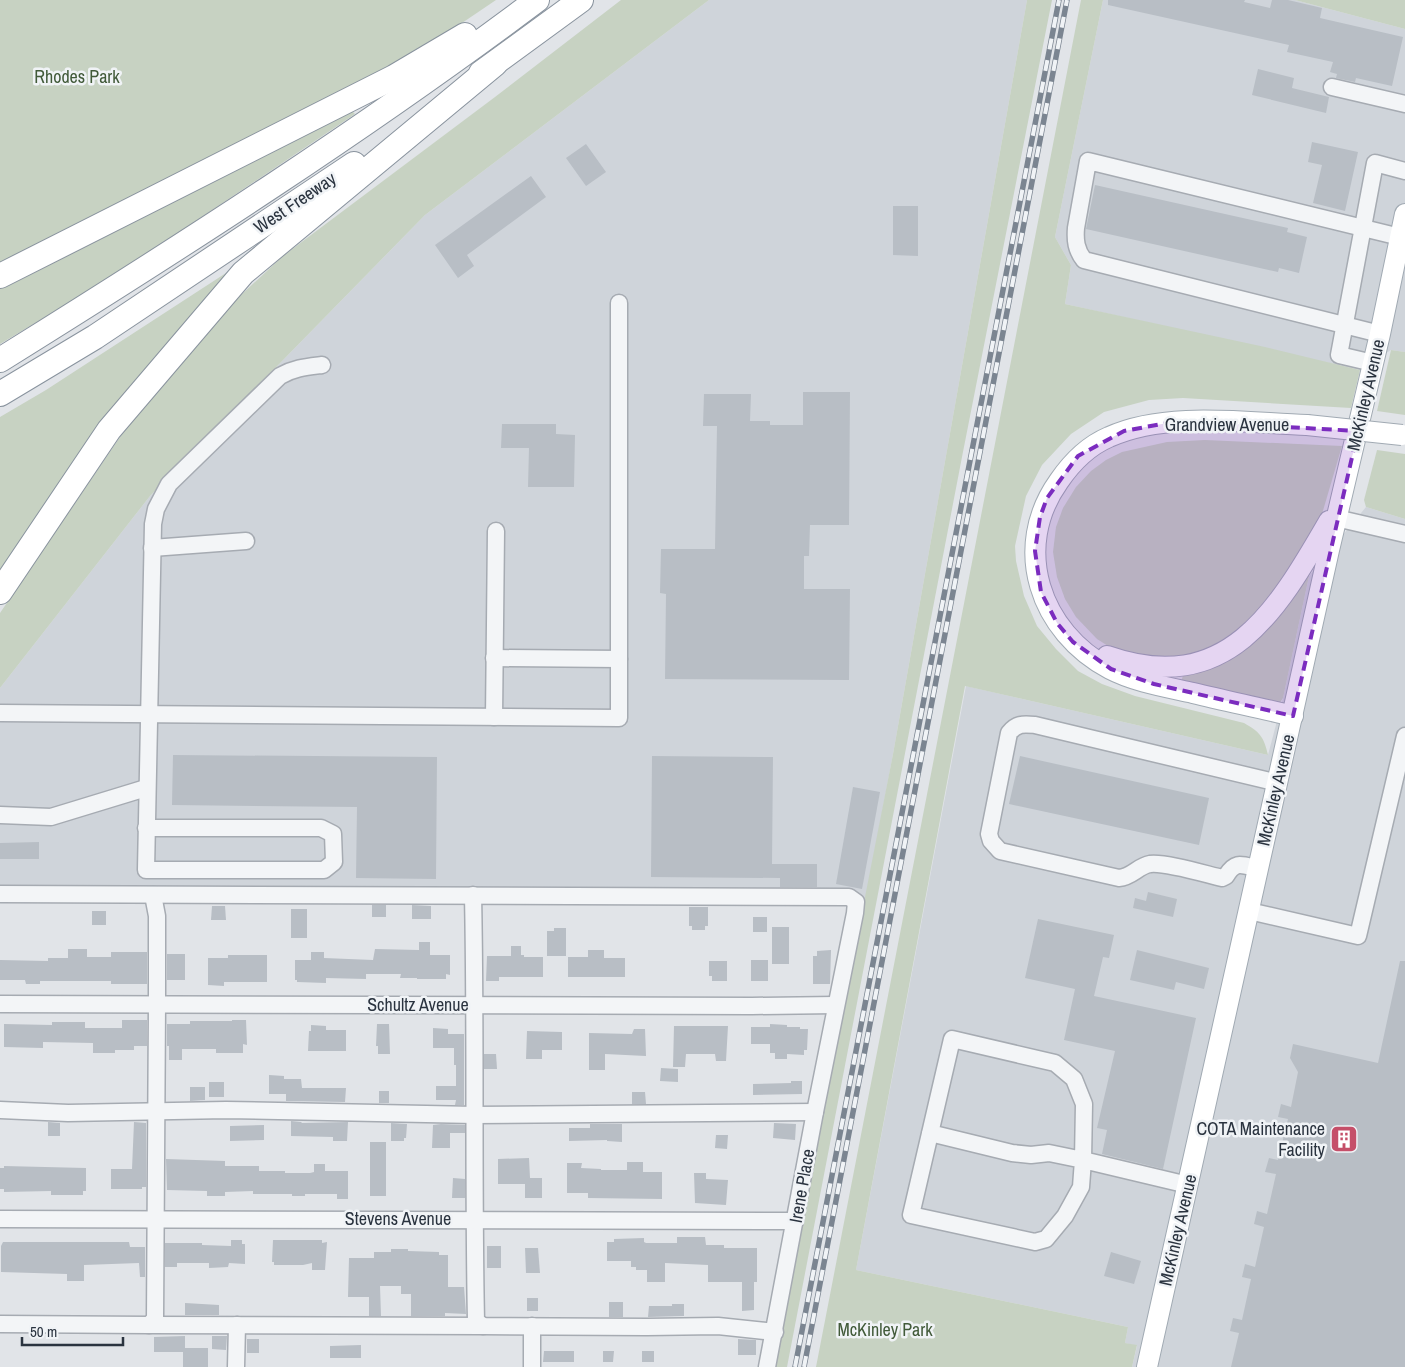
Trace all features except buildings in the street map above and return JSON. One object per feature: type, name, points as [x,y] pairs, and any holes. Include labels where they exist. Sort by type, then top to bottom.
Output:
[{"type":"highway","name":"West Freeway","points":[[0,394],[102,332],[360,159],[580,0]]},
{"type":"highway","name":"West Freeway","points":[[0,360],[310,160],[462,55],[534,2]]},
{"type":"highway","points":[[0,276],[394,78],[486,23],[534,2]]},
{"type":"highway","points":[[0,592],[109,430],[243,273],[494,64]]},
{"type":"main road","name":"McKinley Avenue","points":[[1147,1367],[1380,334],[1405,214]]},
{"type":"main road","name":"Grandview Avenue","points":[[1293,716],[1178,690],[1132,677],[1111,669],[1077,645],[1057,623],[1041,592],[1034,551],[1040,517],[1048,498],[1064,473],[1078,456],[1108,437],[1152,424],[1178,421],[1307,426],[1403,435]]},
{"type":"main road","points":[[1077,645],[1147,666],[1169,667],[1189,665],[1202,661],[1227,649],[1250,633],[1268,615],[1301,570],[1339,510]]},
{"type":"street","points":[[1332,87],[1405,104]]},
{"type":"street","points":[[1380,334],[1084,260],[1080,256],[1075,239],[1088,161],[1400,236]]},
{"type":"street","points":[[1373,363],[1339,355],[1376,163],[1405,171]]},
{"type":"street","points":[[2,713],[619,718],[619,303]]},
{"type":"street","points":[[146,828],[321,828],[333,834],[334,862],[324,870],[146,870],[146,828],[146,788],[152,548],[156,508],[169,484],[280,376],[301,367],[322,366]]},
{"type":"street","points":[[1339,510],[1405,534]]},
{"type":"street","points":[[494,717],[496,531]]},
{"type":"street","points":[[152,548],[246,541]]},
{"type":"street","points":[[494,658],[619,658]]},
{"type":"street","points":[[1258,869],[1241,864],[1236,865],[1222,878],[1152,864],[1140,868],[1130,876],[1119,878],[1000,851],[991,842],[990,834],[1009,733],[1014,727],[1021,724],[1035,725],[1278,782]]},
{"type":"street","points":[[1249,911],[1358,936],[1405,736]]},
{"type":"street","points":[[0,815],[51,817],[146,788]]},
{"type":"street","points":[[0,894],[153,896],[473,895],[476,1005],[474,1220],[476,1321],[482,1326]]},
{"type":"street","name":"Irene Place","points":[[473,895],[849,897],[856,902],[767,1367]]},
{"type":"street","points":[[149,1325],[155,1319],[156,1219],[157,916],[153,896]]},
{"type":"street","name":"Schultz Avenue","points":[[0,1004],[752,1006],[836,1004]]},
{"type":"street","points":[[952,1039],[1055,1063],[1074,1079],[1084,1104],[1084,1160],[1081,1188],[1065,1216],[1046,1239],[1035,1242],[912,1216],[952,1039]]},
{"type":"street","points":[[0,1110],[68,1113],[370,1111],[475,1115],[815,1112]]},
{"type":"street","points":[[930,1133],[1012,1153],[1049,1154],[1084,1160],[1188,1185]]},
{"type":"street","name":"Stevens Avenue","points":[[0,1219],[795,1221]]},
{"type":"street","points":[[0,1324],[718,1326],[775,1332]]},
{"type":"street","points":[[236,1367],[238,1326]]},
{"type":"street","points":[[532,1326],[532,1367]]},
{"type":"highlighted area","points":[[1178,421],[1358,431],[1293,716],[1154,684],[1111,669],[1073,642],[1057,623],[1041,592],[1035,551],[1040,517],[1047,498],[1078,456],[1124,431]]},
{"type":"shaded area","points":[[709,0],[1027,0],[866,898],[0,892],[0,688],[150,496],[425,215]]},
{"type":"shaded area","points":[[1103,0],[1295,0],[1405,29],[1405,352],[1391,350],[1360,370],[1065,304],[1071,265],[1055,237]]},
{"type":"shaded area","points":[[1366,507],[1405,519],[1405,1367],[1132,1367],[1137,1346],[1125,1343],[1128,1327],[856,1270],[966,686],[1268,755],[1283,698],[1309,576]]},
{"type":"green space","name":"Rhodes Park","points":[[0,0],[496,0],[373,79],[0,264]]},
{"type":"green space","points":[[621,0],[709,0],[425,215],[150,496],[0,688],[0,613],[150,393],[228,307],[283,256]]},
{"type":"green space","points":[[1027,0],[1052,0],[787,1367],[773,1367],[893,754]]},
{"type":"green space","name":"McKinley Park","points":[[1081,0],[1103,0],[1055,237],[1071,265],[1065,304],[1265,347],[1360,370],[1351,408],[1183,398],[1149,400],[1104,412],[1071,434],[1042,465],[1026,496],[1015,546],[1016,561],[1024,596],[1037,626],[1056,649],[1078,671],[1102,684],[1135,696],[1244,723],[1254,729],[1260,736],[1265,744],[1268,755],[965,686],[856,1270],[1128,1327],[1125,1343],[1137,1345],[1132,1367],[816,1367]]},
{"type":"green space","points":[[1295,0],[1405,0],[1405,29]]},
{"type":"green space","points":[[352,111],[355,114],[114,276],[0,344],[0,287]]},
{"type":"green space","points":[[246,260],[0,574],[0,417],[46,390]]},
{"type":"green space","points":[[1391,350],[1405,352],[1405,415],[1377,411]]},
{"type":"green space","points":[[1205,440],[1342,446],[1322,514],[1310,543],[1263,612],[1218,649],[1162,662],[1116,651],[1097,639],[1076,617],[1065,599],[1057,577],[1053,552],[1056,527],[1063,508],[1076,487],[1091,471],[1106,460],[1122,452],[1167,442]]},
{"type":"green space","points":[[1377,450],[1405,454],[1405,519],[1366,507],[1364,500]]},
{"type":"green space","points":[[1305,575],[1309,576],[1283,698],[1279,704],[1181,683],[1184,671],[1206,665]]},
{"type":"railway","points":[[795,1367],[1059,0]]},
{"type":"railway","points":[[804,1367],[1067,0]]},
{"type":"place","name":"COTA Maintenance Facility","points":[[1344,1139]]}]
